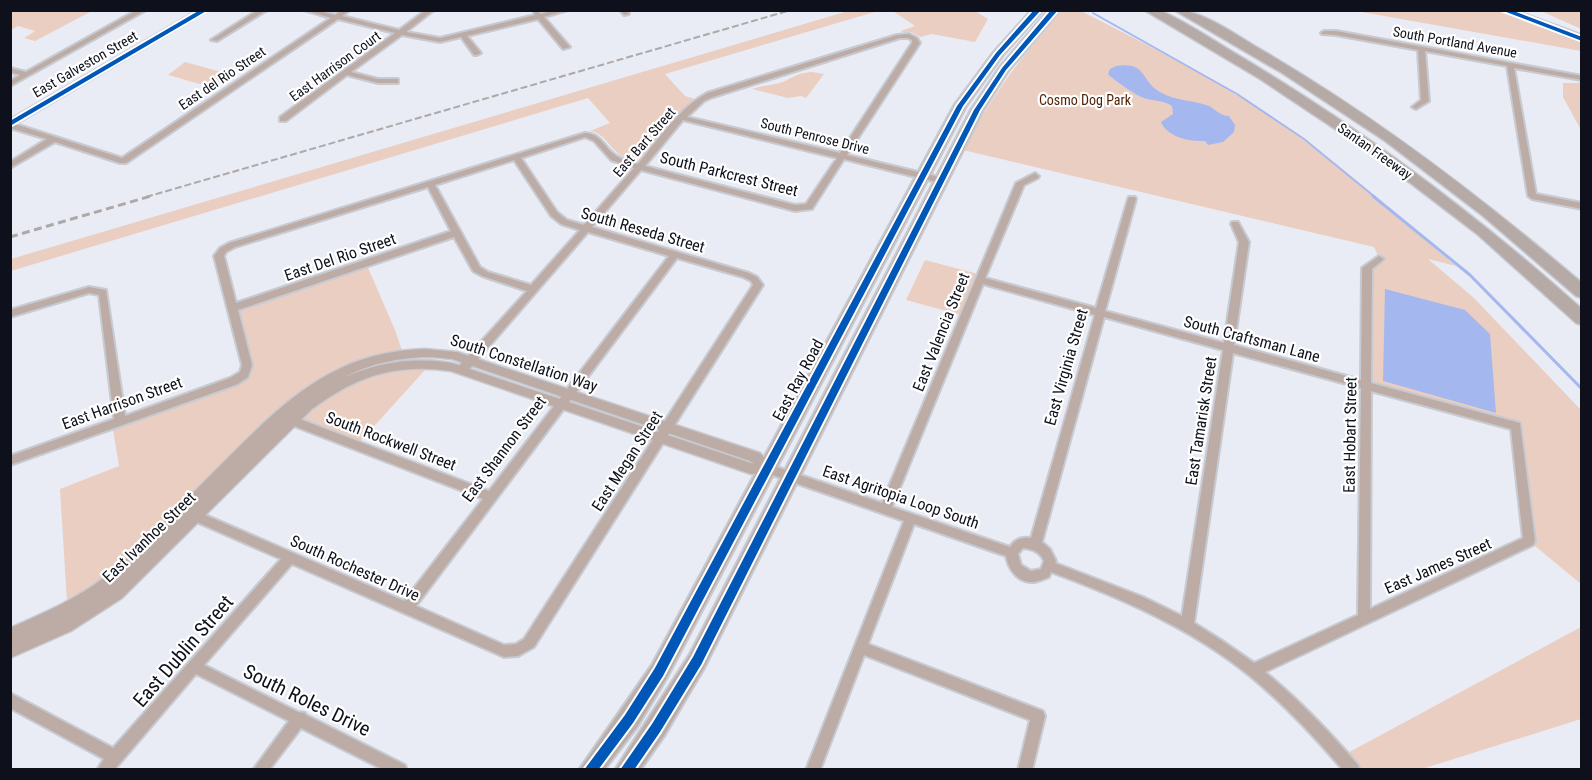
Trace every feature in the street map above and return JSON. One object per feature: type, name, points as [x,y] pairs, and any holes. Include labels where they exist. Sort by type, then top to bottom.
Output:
[{"type":"highway","name":"Santan Freeway","points":[[1149,10],[1266,76],[1371,147],[1486,235],[1581,320]]},
{"type":"highway","name":"Santan Freeway","points":[[1179,10],[1249,49],[1359,117],[1441,175],[1491,214],[1581,291]]},
{"type":"main road","name":"East Ray Road","points":[[626,770],[656,728],[697,661],[779,472],[923,176],[960,106],[1011,40],[1038,10]]},
{"type":"main road","name":"East Ray Road","points":[[590,770],[629,718],[779,472],[991,88],[1055,10]]},
{"type":"main road","points":[[1504,10],[1581,39]]},
{"type":"main road","points":[[1521,10],[1581,32]]},
{"type":"street","points":[[10,84],[143,10]]},
{"type":"street","name":"East Galveston Street","points":[[10,124],[206,10]]},
{"type":"street","points":[[215,40],[264,10]]},
{"type":"street","points":[[307,10],[440,40],[464,36],[537,14],[565,10]]},
{"type":"street","name":"East del Rio Street","points":[[52,140],[123,161],[347,10]]},
{"type":"street","name":"East Harrison Court","points":[[283,119],[431,10]]},
{"type":"street","points":[[537,14],[566,47]]},
{"type":"street","name":"South Portland Avenue","points":[[1324,33],[1336,33],[1581,78]]},
{"type":"street","points":[[464,36],[477,53]]},
{"type":"street","name":"East Bart Street","points":[[462,370],[697,102],[710,95],[899,36],[912,37],[916,43],[843,157]]},
{"type":"street","points":[[1416,108],[1425,101],[1421,48]]},
{"type":"street","points":[[1510,64],[1532,196],[1581,206]]},
{"type":"street","points":[[10,70],[27,75]]},
{"type":"street","points":[[346,73],[378,81],[395,81]]},
{"type":"street","name":"South Penrose Drive","points":[[683,117],[940,180]]},
{"type":"street","points":[[10,124],[52,140]]},
{"type":"street","name":"South Parkcrest Street","points":[[516,156],[588,135],[596,137],[614,159],[803,208],[812,204],[843,157]]},
{"type":"street","points":[[10,166],[52,140]]},
{"type":"street","points":[[232,308],[219,258],[221,252],[232,245],[516,156]]},
{"type":"street","name":"South Reseda Street","points":[[516,156],[556,217],[564,222],[746,275],[758,282]]},
{"type":"street","name":"East Valencia Street","points":[[885,509],[1020,183],[1035,176]]},
{"type":"street","points":[[430,183],[478,270],[532,289]]},
{"type":"street","name":"East Virginia Street","points":[[1035,544],[1132,199]]},
{"type":"street","name":"East Tamarisk Street","points":[[1187,625],[1244,242],[1235,224]]},
{"type":"street","name":"East Del Rio Street","points":[[232,308],[456,233]]},
{"type":"street","name":"East Shannon Street","points":[[407,608],[674,255]]},
{"type":"street","name":"East Hobart Street","points":[[1364,617],[1367,268],[1379,259]]},
{"type":"street","name":"South Craftsman Lane","points":[[980,280],[1516,426]]},
{"type":"street","name":"East Megan Street","points":[[516,651],[531,640],[757,290],[758,282]]},
{"type":"street","points":[[10,314],[89,290],[98,289],[104,294],[120,422]]},
{"type":"street","name":"East Harrison Street","points":[[10,461],[234,381],[243,374],[247,366],[232,308]]},
{"type":"street","name":"South Constellation Way","points":[[282,418],[316,386],[351,367],[369,361],[443,353],[471,360],[569,394],[751,470],[779,472]]},
{"type":"street","name":"South Constellation Way","points":[[282,418],[338,385],[374,370],[400,365],[431,364],[462,370],[560,405],[664,433]]},
{"type":"street","name":"South Rockwell Street","points":[[282,418],[491,497]]},
{"type":"street","name":"East Ivanhoe Street","points":[[10,636],[67,610],[95,594],[282,418]]},
{"type":"street","name":"East Ivanhoe Street","points":[[10,651],[66,626],[117,593],[197,516],[282,418]]},
{"type":"street","name":"East James Street","points":[[1254,670],[1529,541],[1516,426]]},
{"type":"street","name":"East Agritopia Loop South","points":[[779,472],[1012,553]]},
{"type":"street","name":"South Rochester Drive","points":[[183,510],[504,651],[516,651]]},
{"type":"street","points":[[813,770],[911,518]]},
{"type":"street","points":[[1035,544],[1048,556],[1049,566],[1041,576],[1026,576],[1012,564],[1012,553],[1018,545],[1035,544]]},
{"type":"street","name":"East Dublin Street","points":[[104,770],[291,557]]},
{"type":"street","points":[[1049,566],[1107,586],[1187,625],[1254,670],[1316,727],[1353,770]]},
{"type":"street","points":[[860,647],[1038,716],[1025,770]]},
{"type":"street","name":"South Roles Drive","points":[[195,667],[400,770]]},
{"type":"street","points":[[13,706],[115,757]]},
{"type":"street","points":[[260,770],[300,718]]},
{"type":"green space","points":[[11,10],[92,11],[35,41],[24,38],[35,31],[18,26],[11,30]]},
{"type":"green space","points":[[848,11],[878,11],[665,74],[685,96],[695,99],[639,159],[622,156],[603,137],[590,131],[610,123],[588,98],[11,271],[11,259]]},
{"type":"green space","points":[[893,11],[975,11],[988,19],[975,42],[932,34],[921,37],[911,32],[902,32],[915,26]]},
{"type":"green space","name":"Cosmo Dog Park","points":[[1062,11],[1081,11],[1196,72],[1264,112],[1338,167],[1456,266],[1428,259],[1474,298],[1581,410],[1581,584],[1529,541],[1516,426],[1367,386],[1367,268],[1379,258],[1374,247],[963,150],[1008,77]]},
{"type":"green space","points":[[1356,11],[1497,11],[1581,42],[1581,51]]},
{"type":"green space","points":[[1541,11],[1581,11],[1581,29],[1579,28]]},
{"type":"green space","points":[[185,62],[236,76],[211,85],[168,75]]},
{"type":"green space","points":[[812,72],[824,74],[806,98],[801,96],[788,98],[752,89],[780,83],[800,74]]},
{"type":"green space","points":[[1563,83],[1581,83],[1581,130],[1563,97]]},
{"type":"green space","points":[[925,260],[982,275],[965,316],[906,300]]},
{"type":"green space","points":[[366,263],[405,359],[435,359],[357,445],[284,418],[68,617],[60,489],[119,466],[112,424],[244,373],[232,308]]},
{"type":"green space","points":[[1581,627],[1581,719],[1422,769],[1353,769],[1342,756]]},
{"type":"water","points":[[1116,66],[1134,66],[1160,92],[1209,106],[1229,116],[1235,125],[1234,132],[1223,142],[1208,145],[1205,141],[1193,141],[1174,135],[1161,122],[1173,114],[1172,106],[1141,97],[1119,83],[1108,74],[1110,69]]},
{"type":"water","points":[[1385,289],[1465,310],[1490,334],[1496,413],[1383,381]]},
{"type":"waterway","points":[[1093,13],[1237,94],[1304,139],[1375,197]]},
{"type":"waterway","points":[[1373,196],[1470,275],[1582,389]]},
{"type":"railway","points":[[146,197],[791,10]]},
{"type":"railway","points":[[10,237],[151,196]]},
{"type":"cycle path","points":[[10,124],[205,10]]},
{"type":"cycle path","points":[[590,770],[629,719],[659,672],[960,106],[998,54],[1038,10]]},
{"type":"cycle path","points":[[626,770],[656,728],[697,661],[977,110],[1004,69],[1055,10]]},
{"type":"cycle path","points":[[1504,10],[1582,39]]}]
